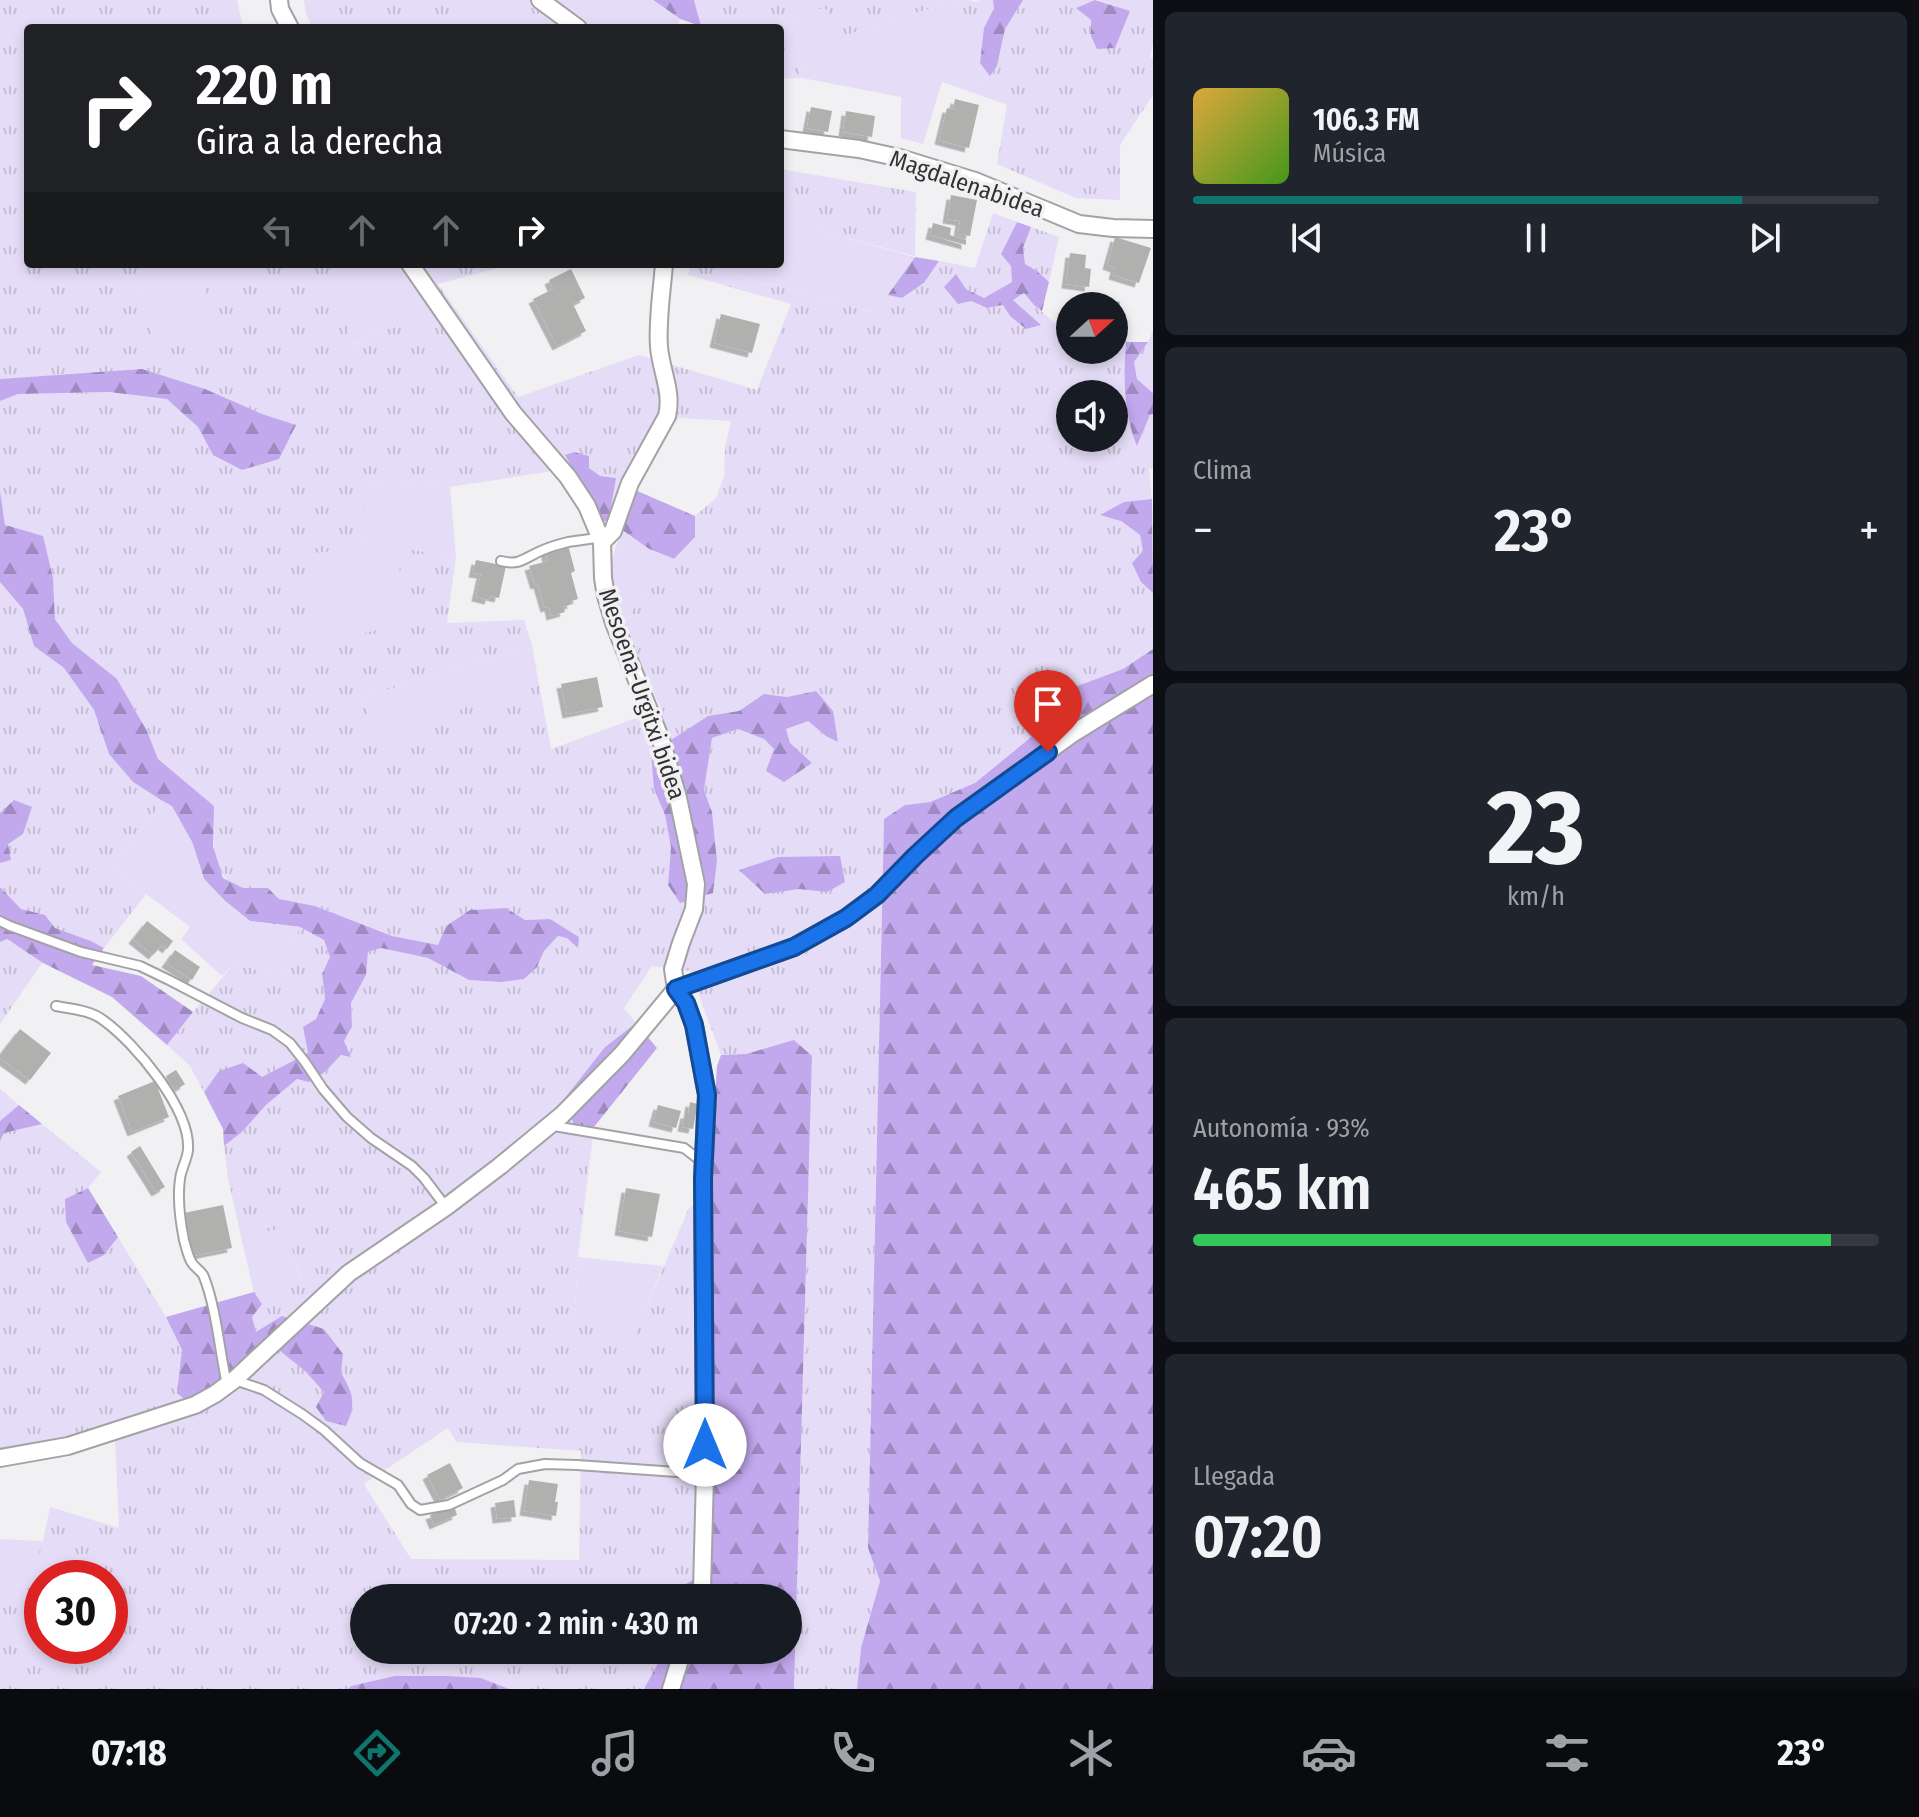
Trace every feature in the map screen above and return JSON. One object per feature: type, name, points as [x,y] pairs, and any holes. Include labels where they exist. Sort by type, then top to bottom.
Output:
[{"type":"street","points":[[279,0],[288,24]]},
{"type":"street","points":[[540,0],[573,24]]},
{"type":"street","name":"Magdalenabidea","points":[[784,140],[859,149],[900,158],[975,181],[1079,224],[1153,229]]},
{"type":"street","name":"Mesoena-Urgitxi bidea","points":[[413,268],[513,413],[568,477],[587,506],[601,540],[603,578],[610,610],[661,740],[678,798],[696,884],[694,909],[673,969],[676,989]]},
{"type":"street","points":[[601,540],[613,531],[630,483],[667,416],[669,392],[659,345],[664,268]]},
{"type":"street","points":[[0,1458],[83,1442],[195,1405],[230,1383],[349,1273],[446,1207],[562,1115],[622,1054],[676,989],[794,947],[846,918],[877,895],[956,818],[1072,734],[1153,684]]},
{"type":"street","points":[[676,989],[686,1003],[694,1025],[707,1095],[702,1584]]},
{"type":"street","points":[[671,1689],[679,1664]]},
{"type":"lane","points":[[501,561],[510,564],[570,542],[601,540]]},
{"type":"lane","points":[[0,921],[81,952],[140,966],[272,1030],[290,1043],[347,1117],[412,1166],[446,1207]]},
{"type":"lane","points":[[56,1006],[101,1018],[131,1045],[178,1109],[188,1150],[180,1176],[178,1199],[185,1243],[192,1263],[203,1274],[230,1383],[264,1390],[302,1414],[360,1463],[398,1485],[411,1504],[420,1510],[449,1505],[503,1480],[518,1469],[545,1464],[705,1474]]},
{"type":"lane","points":[[549,1126],[559,1125],[684,1148],[704,1163]]},
{"type":"green space","points":[[0,0],[237,0],[242,24],[24,24],[24,268],[137,268],[153,341],[204,283],[260,268],[333,268],[353,346],[395,327],[441,322],[403,268],[499,268],[438,284],[518,397],[639,355],[757,390],[791,304],[688,275],[690,268],[727,268],[726,272],[874,313],[887,295],[902,298],[924,284],[939,261],[975,268],[993,213],[1017,222],[1001,254],[1011,265],[1012,282],[984,298],[966,289],[956,275],[973,302],[985,307],[1003,305],[1010,316],[1028,313],[1013,300],[1024,293],[1056,324],[1056,364],[1125,364],[1125,380],[1056,380],[1056,452],[1128,452],[1128,412],[1138,445],[1153,414],[1153,468],[1149,469],[1152,499],[1124,502],[1121,521],[1140,535],[1143,551],[1141,582],[1153,593],[1153,649],[1123,669],[1072,688],[1031,736],[975,783],[930,802],[905,805],[884,819],[868,1548],[880,1581],[861,1648],[857,1689],[794,1689],[795,1664],[802,1664],[802,1584],[797,1584],[812,1056],[794,1040],[746,1054],[721,1055],[690,971],[652,966],[624,1008],[636,1023],[605,1047],[575,1127],[594,1127],[578,1257],[574,1323],[635,1334],[688,1210],[713,1184],[703,1575],[686,1584],[350,1584],[350,1664],[657,1664],[644,1689],[509,1689],[481,1678],[351,1686],[348,1689],[0,1689],[0,1605],[24,1583],[24,1664],[128,1664],[128,1560],[36,1560],[50,1507],[119,1528],[115,1439],[68,1455],[0,1466],[0,1141],[4,1133],[42,1124],[101,1172],[88,1188],[65,1199],[104,1255],[118,1237],[182,1350],[235,1391],[279,1350],[324,1392],[350,1388],[341,1373],[343,1354],[324,1329],[307,1325],[256,1333],[252,1317],[262,1304],[254,1292],[301,1280],[286,1228],[241,1237],[224,1146],[297,1079],[326,1071],[342,1055],[344,1041],[352,1027],[351,1003],[366,975],[368,952],[381,948],[428,958],[469,980],[537,967],[544,951],[558,936],[567,938],[550,919],[525,920],[506,908],[471,910],[446,926],[438,945],[392,936],[315,906],[279,899],[268,888],[243,888],[232,884],[224,876],[215,854],[214,806],[158,759],[147,731],[117,679],[72,643],[55,618],[53,578],[5,525],[0,491],[0,401],[18,394],[110,392],[168,399],[198,427],[213,455],[295,426],[205,389],[142,370],[0,379]],"holes":[[[678,418],[731,421],[725,447],[724,477],[716,498],[695,516],[695,537],[622,623],[661,709],[551,749],[538,679],[375,742],[364,697],[532,645],[524,620],[447,623],[456,556],[399,548],[303,555],[366,548],[363,484],[450,487],[572,468],[565,455],[599,476],[615,478],[609,519],[617,542],[635,490]],[[816,691],[826,736],[808,721],[786,729],[790,743],[774,749],[764,739],[738,729],[712,738],[704,790],[712,812],[717,861],[713,892],[668,885],[671,847],[665,815],[654,789],[681,735],[708,716],[739,711],[764,694],[787,697]],[[448,1428],[456,1442],[581,1451],[579,1560],[411,1559],[364,1484]]]},
{"type":"green space","points":[[304,0],[453,0],[459,24],[311,24]]},
{"type":"green space","points":[[453,0],[521,0],[506,24],[459,24]]},
{"type":"green space","points":[[521,0],[555,0],[588,24],[506,24]]},
{"type":"green space","points":[[555,0],[653,0],[680,19],[678,24],[588,24]]},
{"type":"green space","points":[[653,0],[694,0],[700,24],[680,19]]},
{"type":"green space","points":[[694,0],[958,0],[846,35],[793,9],[802,78],[784,79],[784,24],[700,24]]},
{"type":"green space","points":[[958,0],[993,0],[994,7],[984,28],[997,66],[1005,29],[1023,0],[1095,0],[1076,8],[1091,20],[1091,36],[1129,11],[1098,0],[1153,0],[1150,57],[1153,58],[1153,95],[1120,145],[1120,200],[1076,198],[997,164],[1007,105],[982,96],[974,36]]},
{"type":"green space","points":[[958,0],[974,36],[982,96],[942,82],[923,144],[901,138],[901,97],[802,78],[793,9],[826,9],[846,35]]},
{"type":"green space","points":[[993,0],[1023,0],[1005,29],[997,66],[990,76],[980,63],[984,28],[994,8]]},
{"type":"green space","points":[[1095,0],[1130,11],[1115,48],[1097,49],[1091,36],[1091,20],[1076,8]]},
{"type":"green space","points":[[784,170],[916,192],[915,256],[819,231],[807,203],[784,204]]},
{"type":"green space","points":[[807,203],[819,231],[915,257],[875,313],[726,272],[727,268],[784,268],[784,204]]},
{"type":"green space","points":[[1017,222],[1031,227],[1023,248],[1025,264],[1049,282],[1042,311],[1024,293],[1013,300],[1041,325],[1026,329],[1010,316],[1003,305],[987,308],[971,301],[958,304],[944,287],[956,274],[966,289],[984,298],[1012,282],[1011,266],[1001,254]]},
{"type":"green space","points":[[1031,227],[1059,237],[1049,282],[1025,264],[1023,248]]},
{"type":"green space","points":[[915,257],[939,261],[924,283],[902,298],[887,295]]},
{"type":"green space","points":[[137,268],[260,268],[205,283],[213,337],[153,341]]},
{"type":"green space","points":[[333,268],[403,268],[442,323],[395,327],[352,346]]},
{"type":"green space","points":[[1153,331],[1153,393],[1137,379],[1134,362]]},
{"type":"green space","points":[[1128,342],[1148,342],[1134,362],[1137,379],[1153,393],[1153,414],[1137,446],[1129,421],[1125,368],[1128,364]]},
{"type":"green space","points":[[142,369],[205,389],[296,425],[279,459],[242,470],[213,455],[198,427],[167,399],[109,392],[18,394],[0,401],[0,379]]},
{"type":"green space","points":[[574,452],[589,456],[589,468],[600,476],[616,478],[609,519],[602,523],[565,455]]},
{"type":"green space","points":[[362,484],[450,487],[456,556],[399,548],[401,624],[317,645],[303,554],[366,548]]},
{"type":"green space","points":[[635,490],[695,516],[695,537],[674,559],[649,549],[622,530]]},
{"type":"green space","points":[[0,491],[5,525],[43,536],[53,578],[55,619],[72,643],[117,679],[147,731],[158,759],[214,806],[213,846],[223,878],[243,888],[268,888],[279,899],[315,906],[392,936],[438,945],[446,926],[470,910],[506,908],[525,920],[550,919],[579,937],[578,948],[567,938],[558,936],[544,951],[537,967],[524,979],[501,982],[469,980],[428,958],[381,948],[368,952],[366,975],[351,1003],[352,1027],[344,1041],[351,1057],[341,1055],[326,1071],[309,1082],[297,1079],[224,1146],[223,1129],[204,1092],[219,1071],[243,1063],[262,1077],[308,1053],[303,1027],[316,1019],[325,999],[322,974],[330,957],[324,940],[300,927],[250,921],[225,901],[204,879],[192,842],[172,807],[133,782],[109,754],[94,710],[64,668],[34,646],[23,609],[0,582]]},
{"type":"green space","points":[[1152,499],[1153,593],[1141,582],[1132,563],[1143,551],[1140,535],[1121,521],[1100,515],[1124,502]]},
{"type":"green space","points":[[622,530],[649,549],[674,559],[622,623],[614,599],[611,561]]},
{"type":"green space","points":[[0,582],[23,609],[34,646],[64,668],[94,710],[109,754],[133,782],[163,801],[112,868],[146,894],[104,948],[55,928],[45,915],[21,909],[0,887],[0,863],[11,860],[7,844],[14,800],[0,813]]},
{"type":"green space","points":[[532,645],[538,679],[375,743],[364,697]]},
{"type":"green space","points":[[1153,649],[1153,1689],[857,1689],[861,1648],[880,1581],[868,1548],[884,819],[905,805],[930,802],[975,783],[1031,737],[1025,729],[1040,709],[1072,688],[1123,669]]},
{"type":"green space","points":[[816,691],[833,711],[838,742],[808,721],[786,729],[790,743],[812,763],[784,782],[766,771],[774,749],[764,739],[738,729],[712,738],[704,790],[712,812],[717,861],[713,893],[680,903],[668,885],[671,847],[665,815],[654,789],[651,753],[708,716],[739,711],[764,694],[787,697]]},
{"type":"green space","points":[[14,800],[32,807],[23,834],[8,844],[11,860],[0,863],[0,813]]},
{"type":"green space","points":[[163,801],[172,806],[192,842],[204,879],[225,901],[250,921],[300,927],[279,977],[235,963],[222,976],[181,939],[190,927],[112,868]]},
{"type":"green space","points":[[840,856],[845,882],[827,892],[799,889],[765,894],[739,870],[778,857]]},
{"type":"green space","points":[[0,887],[21,909],[45,915],[55,928],[104,948],[92,965],[141,976],[193,1012],[167,1045],[112,997],[43,963],[7,939],[0,942]]},
{"type":"green space","points":[[300,927],[324,940],[330,957],[322,974],[325,999],[316,1019],[308,1053],[262,1077],[219,1071],[204,1092],[190,1066],[167,1045],[235,963],[279,977]]},
{"type":"green space","points":[[6,939],[43,962],[0,1024],[0,942]]},
{"type":"green space","points":[[636,1023],[657,1048],[594,1127],[575,1128],[565,1098],[605,1047]]},
{"type":"green space","points":[[794,1040],[812,1056],[797,1584],[686,1584],[703,1574],[717,1066],[721,1055],[746,1054]]},
{"type":"green space","points":[[0,1089],[19,1105],[1,1121],[0,1121]]},
{"type":"green space","points":[[19,1105],[42,1124],[4,1133],[0,1141],[0,1121]]},
{"type":"green space","points":[[88,1188],[118,1237],[104,1255],[88,1263],[66,1222],[65,1199]]},
{"type":"green space","points":[[286,1227],[301,1281],[254,1292],[241,1237]]},
{"type":"green space","points":[[578,1257],[663,1266],[635,1335],[574,1323]]},
{"type":"green space","points":[[254,1292],[262,1304],[252,1317],[256,1332],[282,1316],[324,1329],[343,1354],[341,1373],[352,1399],[346,1426],[326,1421],[316,1407],[324,1392],[279,1350],[235,1391],[200,1412],[177,1393],[182,1350],[166,1317]]},
{"type":"green space","points":[[0,1539],[43,1541],[36,1560],[24,1560],[24,1583],[0,1605]]},
{"type":"green space","points":[[795,1664],[794,1689],[644,1689],[657,1665]]},
{"type":"green space","points":[[395,1676],[481,1678],[509,1689],[348,1689]]},
{"type":"building","points":[[955,99],[979,105],[969,148],[939,140],[947,108],[953,109]]},
{"type":"building","points":[[811,107],[832,111],[828,132],[807,128]]},
{"type":"building","points":[[846,111],[875,116],[872,137],[843,132]]},
{"type":"building","points":[[951,195],[977,200],[970,236],[958,234],[960,221],[947,219]]},
{"type":"building","points":[[933,223],[951,228],[950,235],[966,240],[966,245],[930,235]]},
{"type":"building","points":[[1115,237],[1151,248],[1139,283],[1113,275],[1115,268],[1107,265]]},
{"type":"building","points":[[1070,253],[1086,255],[1085,268],[1091,269],[1089,287],[1066,284]]},
{"type":"building","points":[[571,269],[585,298],[573,304],[586,331],[557,346],[533,299],[553,289],[549,280]]},
{"type":"building","points":[[721,314],[760,324],[752,353],[714,343]]},
{"type":"building","points":[[568,545],[578,599],[563,607],[565,612],[551,616],[529,566],[548,561],[545,551]]},
{"type":"building","points":[[476,560],[506,566],[499,598],[490,596],[489,600],[476,597],[481,574],[473,573]]},
{"type":"building","points":[[597,677],[603,707],[567,714],[561,684]]},
{"type":"building","points":[[147,921],[173,941],[167,949],[162,945],[153,955],[133,939]]},
{"type":"building","points":[[175,950],[200,967],[192,980],[166,963]]},
{"type":"building","points":[[20,1029],[51,1053],[30,1080],[0,1058]]},
{"type":"building","points":[[176,1070],[185,1084],[175,1091],[166,1076]]},
{"type":"building","points":[[155,1081],[169,1117],[132,1132],[118,1096]]},
{"type":"building","points":[[690,1102],[698,1104],[693,1129],[682,1127]]},
{"type":"building","points":[[658,1105],[681,1111],[676,1128],[653,1122]]},
{"type":"building","points":[[140,1146],[165,1187],[156,1192],[131,1152]]},
{"type":"building","points":[[626,1188],[660,1194],[652,1237],[619,1231]]},
{"type":"building","points":[[223,1205],[232,1248],[193,1256],[184,1213]]},
{"type":"building","points":[[450,1463],[463,1488],[440,1500],[427,1475]]},
{"type":"building","points":[[529,1480],[558,1484],[556,1516],[524,1511]]},
{"type":"building","points":[[514,1500],[516,1517],[497,1519],[495,1503]]},
{"type":"building","points":[[454,1506],[457,1515],[434,1525],[430,1515]]},
{"type":"route","points":[[705,1445],[703,1179],[707,1095],[694,1025],[686,1003],[676,989],[794,947],[846,918],[877,895],[956,818],[1048,752]]}]
